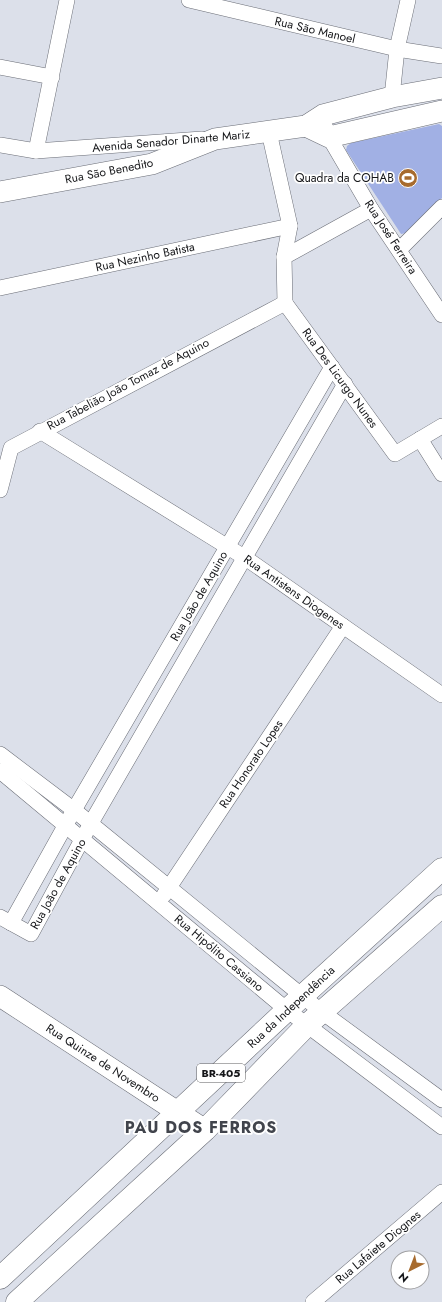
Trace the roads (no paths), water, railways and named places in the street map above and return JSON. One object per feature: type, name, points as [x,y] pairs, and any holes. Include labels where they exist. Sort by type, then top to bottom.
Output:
[{"type":"highway","name":"Rua da Independência","points":[[0,1278],[179,1113],[295,1003],[442,869]]},
{"type":"highway","name":"Rua da Independência","points":[[18,1302],[205,1130],[314,1019],[442,906]]},
{"type":"street","points":[[0,145],[36,151],[67,0]]},
{"type":"street","name":"Rua São Manoel","points":[[189,0],[397,49],[442,56]]},
{"type":"street","points":[[392,97],[397,49],[408,0]]},
{"type":"street","points":[[0,67],[52,77]]},
{"type":"street","name":"Avenida Senador Dinarte Mariz","points":[[36,151],[215,139],[269,132],[306,126],[323,115],[392,97],[441,93]]},
{"type":"street","points":[[306,126],[329,137],[442,111]]},
{"type":"street","name":"Rua José Ferreira","points":[[323,115],[329,137],[371,208],[442,315]]},
{"type":"street","points":[[269,132],[290,226],[284,257],[285,303]]},
{"type":"street","name":"Rua São Benedito","points":[[0,192],[152,164],[215,139]]},
{"type":"street","points":[[399,250],[442,207]]},
{"type":"street","points":[[284,257],[371,208]]},
{"type":"street","name":"Rua Nezinho Batista","points":[[0,288],[290,226]]},
{"type":"street","name":"Rua Des Licurgo Nunes","points":[[285,303],[395,454],[420,439]]},
{"type":"street","name":"Rua Tabelião João Tomaz de Aquino","points":[[0,490],[11,448],[40,431],[285,303]]},
{"type":"street","name":"Rua João de Aquino","points":[[332,367],[66,826],[6,920],[31,934],[91,823],[344,384]]},
{"type":"street","points":[[442,426],[420,439],[442,474]]},
{"type":"street","name":"Rua Antistens Diogenes","points":[[40,431],[228,546],[442,695]]},
{"type":"street","name":"Rua Honorato Lopes","points":[[159,903],[343,626]]},
{"type":"street","name":"Rua Hipólito Cassiano","points":[[0,754],[91,823],[170,886],[295,1003],[391,1087],[442,1127]]},
{"type":"street","name":"Rua Hipólito Cassiano","points":[[0,772],[159,903],[295,1003],[314,1019],[442,1100]]},
{"type":"street","name":"Rua Quinze de Novembro","points":[[0,996],[205,1130]]},
{"type":"street","name":"Rua Lafaiete Diognes","points":[[313,1302],[442,1192]]},
{"type":"place","name":"Quadra da COHAB","points":[[408,178]]},
{"type":"district","name":"PAU DOS FERROS","points":[[201,1127]]}]
